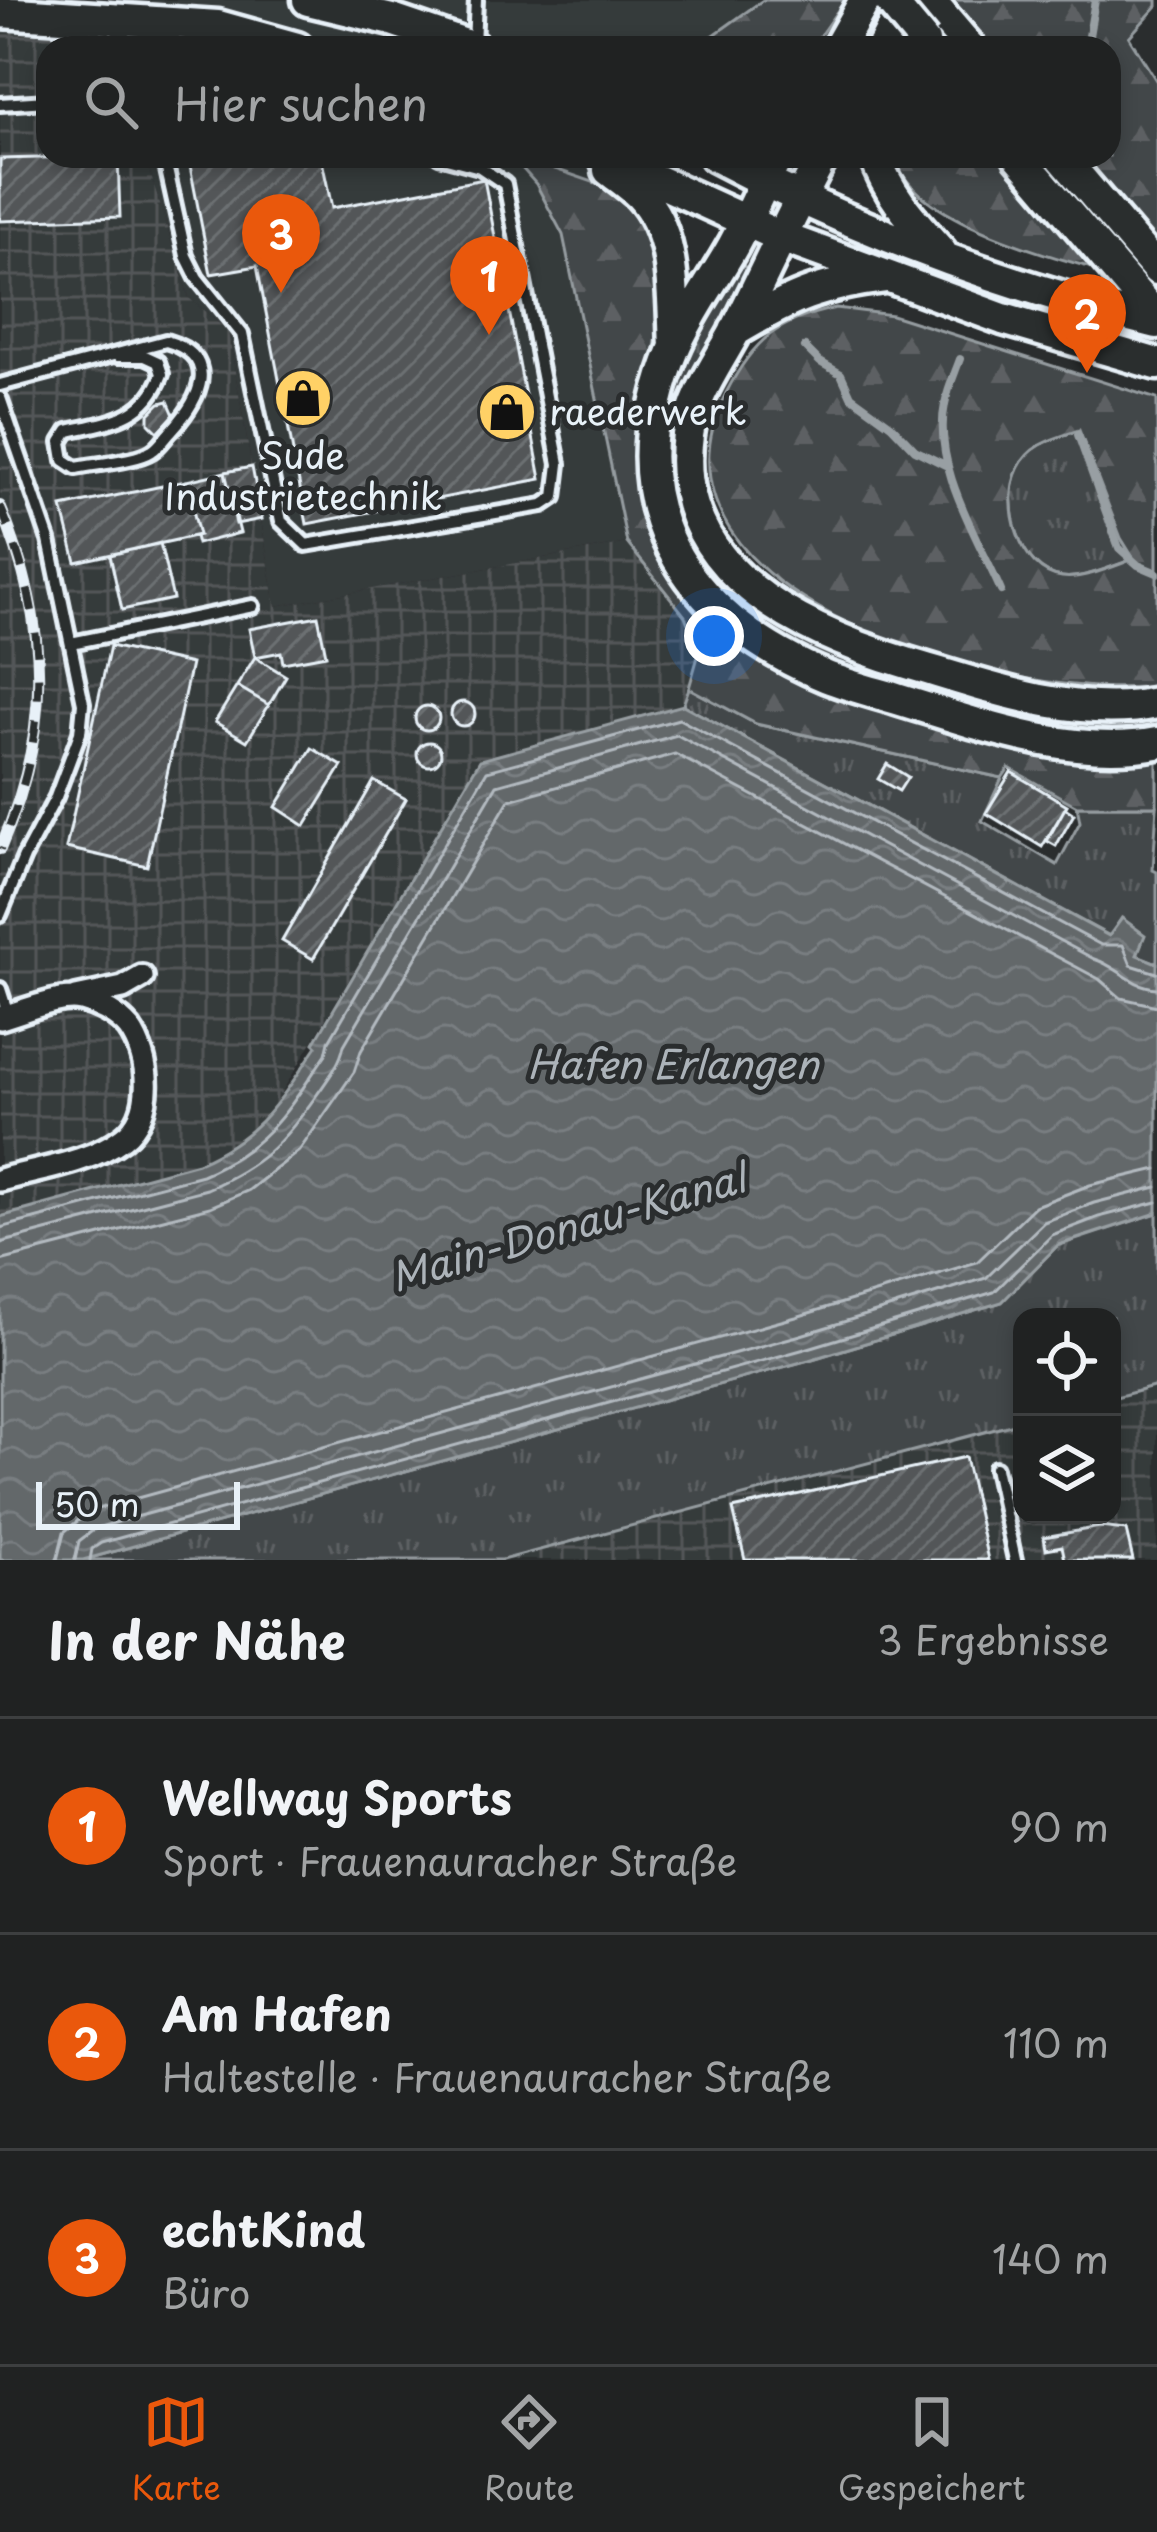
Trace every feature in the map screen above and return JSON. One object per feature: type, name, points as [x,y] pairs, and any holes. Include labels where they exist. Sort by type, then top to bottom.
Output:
[{"type":"main road","points":[[308,0],[439,36]]},
{"type":"main road","points":[[845,36],[865,0]]},
{"type":"main road","points":[[890,0],[919,36]]},
{"type":"main road","points":[[888,36],[907,0]]},
{"type":"main road","points":[[934,6],[960,36]]},
{"type":"main road","points":[[0,12],[218,26],[254,36]]},
{"type":"main road","points":[[607,168],[643,197],[659,226],[671,275],[675,346]]},
{"type":"main road","points":[[649,168],[774,201],[1157,320]]},
{"type":"main road","points":[[731,168],[891,276],[1004,319],[1157,364]]},
{"type":"main road","points":[[810,168],[774,201],[675,346],[653,423],[650,473],[657,516],[674,555],[731,622],[769,648],[828,677],[1054,741],[1112,747],[1157,742]]},
{"type":"main road","points":[[879,168],[899,205],[945,257]]},
{"type":"main road","points":[[1029,168],[1157,320]]},
{"type":"main road","points":[[1071,168],[1157,269]]},
{"type":"main road","points":[[774,201],[735,331],[697,404],[688,435],[687,474],[696,514],[713,549],[765,602],[840,643],[1007,693],[1089,706],[1135,708],[1157,703]]},
{"type":"main road","points":[[735,331],[782,301],[812,289],[891,276]]},
{"type":"street","points":[[4,1017],[123,988],[142,977]]},
{"type":"street","points":[[0,1180],[102,1152],[128,1135],[145,1111],[146,1070],[130,1030],[111,1011],[76,998]]},
{"type":"lane","points":[[474,36],[476,0]]},
{"type":"lane","points":[[112,17],[118,36]]},
{"type":"lane","points":[[0,104],[36,102]]},
{"type":"lane","points":[[167,168],[186,256],[197,278],[242,334],[280,521],[306,545],[543,505],[555,497],[559,464],[505,184],[483,168]]},
{"type":"lane","points":[[0,385],[166,341],[186,347],[198,364],[201,384],[194,406],[151,452],[76,468],[64,460],[61,442],[68,431],[126,418],[158,385],[162,374],[158,362],[145,356],[117,356]]},
{"type":"lane","points":[[0,398],[49,540],[83,703],[80,733],[56,796],[0,915]]},
{"type":"lane","points":[[70,643],[253,606]]},
{"type":"lane","points":[[0,988],[4,1017]]},
{"type":"lane","points":[[994,1468],[1015,1560]]},
{"type":"shaded area","points":[[0,0],[95,0],[106,36],[36,36],[36,168],[149,168],[189,298],[228,331],[276,606],[627,543],[685,616],[699,654],[683,705],[480,760],[263,1124],[224,1152],[198,1163],[0,1217]]},
{"type":"shaded area","points":[[95,0],[763,0],[714,36],[106,36]]},
{"type":"shaded area","points":[[149,168],[522,168],[536,184],[563,235],[627,543],[276,606],[228,331],[189,298]]},
{"type":"shaded area","points":[[553,168],[617,168],[599,184]]},
{"type":"shaded area","points":[[1157,1386],[1157,1560],[502,1560],[1013,1424],[1013,1524],[1121,1524],[1121,1396]]},
{"type":"green space","points":[[763,0],[845,0],[820,36],[713,36]]},
{"type":"green space","points":[[926,0],[1157,0],[1157,6],[1129,37],[1157,82],[1157,287],[969,225],[908,183],[900,168],[1121,168],[1121,36],[906,36]]},
{"type":"green space","points":[[522,168],[552,168],[599,184],[634,210],[658,253],[659,324],[646,399],[641,474],[707,616],[1040,753],[1105,763],[1157,761],[1157,806],[1077,806],[1009,768],[1002,778],[756,724],[689,688],[699,653],[685,616],[627,543],[563,235],[536,184]]},
{"type":"green space","points":[[738,264],[750,269],[689,388],[676,482],[792,630],[1157,717],[1157,734],[1112,737],[1044,728],[863,674],[792,646],[750,620],[722,594],[674,522],[664,484],[663,454],[666,425],[684,370]]},
{"type":"green space","points":[[836,308],[892,315],[1157,399],[1157,686],[1094,687],[1016,676],[931,655],[850,624],[779,582],[730,529],[709,466],[726,393],[746,359],[769,335],[798,319]],"holes":[[[1079,430],[1121,538],[1134,559],[1098,572],[1062,577],[1035,563],[1018,534],[1012,499],[1018,469],[1029,453]]]},
{"type":"green space","points":[[1079,430],[1121,538],[1134,559],[1089,574],[1062,577],[1035,563],[1025,549],[1013,516],[1013,482],[1029,453]]},
{"type":"green space","points":[[689,688],[756,724],[1002,778],[982,821],[1057,865],[1080,822],[1077,806],[1157,806],[1153,870],[1157,872],[1157,963],[1136,955],[1121,919],[1110,936],[683,705]]},
{"type":"green space","points":[[1157,1213],[1157,1386],[1121,1396],[1121,1308],[1013,1308],[1013,1424],[502,1560],[83,1560],[809,1360],[1002,1302],[1057,1246]]},
{"type":"water","name":"Hafen Erlangen","points":[[683,705],[1109,936],[1122,918],[1145,935],[1137,955],[1157,963],[1157,1213],[1058,1245],[1002,1302],[809,1360],[83,1560],[0,1560],[0,1217],[198,1163],[238,1141],[267,1115],[317,1046],[314,1043],[480,760]]},
{"type":"building","points":[[36,158],[36,168],[118,168],[120,217],[0,221],[0,159]]},
{"type":"building","points":[[190,168],[324,168],[332,208],[484,179],[541,479],[307,524],[257,266],[211,274]]},
{"type":"building","points":[[168,401],[174,415],[158,432],[149,423],[149,414]]},
{"type":"building","points":[[252,467],[262,519],[236,524],[225,472]]},
{"type":"building","points":[[225,472],[240,533],[197,544],[186,481]]},
{"type":"building","points":[[186,481],[199,535],[76,562],[62,507]]},
{"type":"building","points":[[160,543],[173,599],[122,610],[110,555]]},
{"type":"building","points":[[318,616],[326,655],[283,663],[281,652],[255,657],[249,629]]},
{"type":"building","points":[[110,646],[191,664],[147,866],[66,848]]},
{"type":"building","points":[[255,657],[286,676],[269,705],[237,686]]},
{"type":"building","points":[[237,686],[269,705],[247,741],[215,722]]},
{"type":"building","points":[[463,702],[475,714],[463,726],[451,714]]},
{"type":"building","points":[[427,706],[439,718],[427,730],[415,718]]},
{"type":"building","points":[[429,742],[441,754],[429,766],[417,754]]},
{"type":"building","points":[[312,748],[342,766],[305,826],[276,807]]},
{"type":"building","points":[[887,764],[908,777],[899,791],[878,779]]},
{"type":"building","points":[[1011,772],[1067,805],[1042,847],[986,813]]},
{"type":"building","points":[[374,781],[406,799],[313,959],[282,941]]},
{"type":"building","points":[[1065,808],[1074,814],[1056,846],[1047,841]]},
{"type":"building","points":[[965,1457],[988,1560],[745,1560],[733,1509]]},
{"type":"building","points":[[1100,1527],[1126,1530],[1133,1560],[1065,1560],[1062,1546],[1046,1549],[1044,1537]]},
{"type":"waterway","points":[[1089,36],[1095,0]]},
{"type":"waterway","points":[[805,347],[841,374],[851,396],[891,425],[915,450],[947,466]]},
{"type":"waterway","points":[[960,359],[945,404],[945,452],[959,500],[1001,591]]},
{"type":"waterway","points":[[1078,435],[1119,548],[1138,565],[1157,573]]},
{"type":"railway","points":[[0,506],[28,593],[38,678],[29,762],[0,849]]},
{"type":"place","name":"echtKind","points":[[281,293]]},
{"type":"place","name":"Wellway Sports","points":[[489,335]]},
{"type":"place","name":"Am Hafen","points":[[1087,373]]},
{"type":"place","name":"Sude Industrietechnik","points":[[303,398]]},
{"type":"place","name":"raederwerk","points":[[507,412]]},
{"type":"water label","name":"Main-Donau-Kanal","points":[[568,1228]]}]
